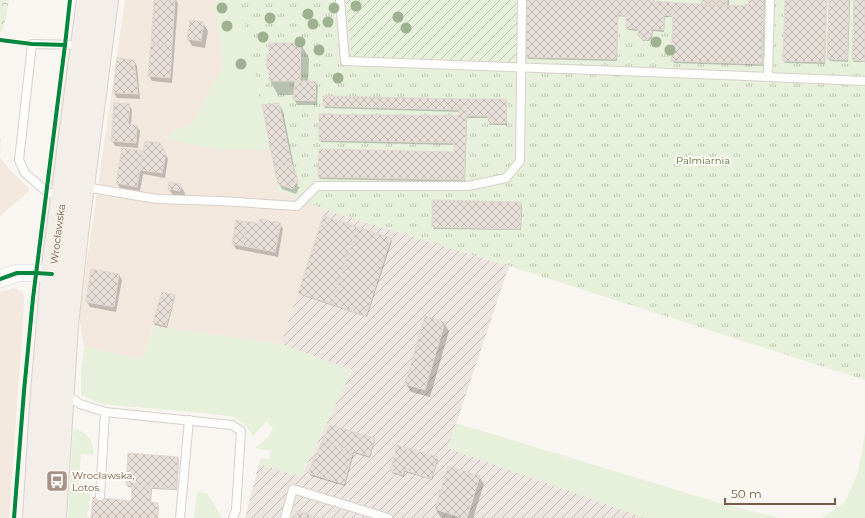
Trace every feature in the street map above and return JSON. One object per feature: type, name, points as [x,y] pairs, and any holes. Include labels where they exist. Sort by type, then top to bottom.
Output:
[{"type":"main road","name":"Wrocławska","points":[[34,518],[41,405],[52,274],[88,0]]},
{"type":"main road","name":"Wrocławska","points":[[55,518],[68,318],[107,0]]},
{"type":"street","points":[[0,279],[17,273],[52,274]]},
{"type":"lane","points":[[340,0],[345,61],[865,81]]},
{"type":"lane","points":[[83,186],[157,199],[297,206],[318,186],[468,186],[506,178],[520,161],[522,0]]},
{"type":"lane","points":[[768,77],[770,0]]},
{"type":"lane","points":[[62,198],[47,192],[25,173],[19,160],[32,44],[82,45]]},
{"type":"lane","points":[[63,393],[80,404],[105,412],[232,424],[241,431],[236,510],[233,518]]},
{"type":"lane","points":[[100,496],[105,412]]},
{"type":"lane","points":[[180,518],[189,420]]},
{"type":"lane","points":[[285,518],[293,489],[388,518]]},
{"type":"shaded area","points":[[125,0],[240,0],[278,190],[325,210],[281,344],[153,326],[143,359],[84,347],[79,316]]},
{"type":"shaded area","points":[[0,158],[30,190],[0,216]]},
{"type":"shaded area","points":[[325,210],[509,266],[448,448],[645,518],[245,518],[259,464],[301,477],[352,370],[281,344]]},
{"type":"shaded area","points":[[13,288],[21,291],[24,295],[24,306],[9,518],[0,518],[0,292]]},
{"type":"green space","points":[[0,0],[9,0],[3,31],[0,32]]},
{"type":"green space","points":[[214,0],[240,0],[271,150],[224,150],[168,140],[171,131],[191,125],[221,70],[223,63]]},
{"type":"green space","name":"Palmiarnia","points":[[240,0],[865,0],[865,380],[509,266],[325,210],[278,190]]},
{"type":"green space","points":[[346,0],[518,0],[516,62],[351,57]]},
{"type":"green space","points":[[68,54],[71,55],[54,183],[51,184]]},
{"type":"green space","points":[[48,207],[50,210],[47,244],[42,252]]},
{"type":"green space","points":[[153,326],[281,344],[352,370],[301,477],[259,464],[261,458],[269,460],[271,451],[255,448],[268,437],[273,429],[267,421],[253,436],[247,427],[235,417],[101,404],[81,395],[84,347],[143,359]]},
{"type":"green space","points":[[456,423],[713,501],[780,518],[645,518],[448,448]]},
{"type":"green space","points":[[73,428],[83,432],[89,437],[94,455],[81,454],[78,490],[91,491],[87,518],[68,518]]},
{"type":"green space","points":[[865,433],[865,518],[822,518],[845,502],[858,472]]},
{"type":"green space","points":[[197,492],[207,493],[222,518],[194,518]]},
{"type":"building","points":[[154,0],[175,0],[172,45],[151,44]]},
{"type":"building","points":[[527,0],[653,0],[696,4],[748,6],[749,0],[764,0],[762,64],[671,61],[673,16],[664,15],[664,30],[652,29],[651,36],[645,40],[641,39],[638,35],[638,29],[626,28],[626,15],[618,15],[616,59],[526,57]]},
{"type":"building","points":[[702,0],[727,0],[727,5],[702,4]]},
{"type":"building","points":[[785,0],[827,0],[824,62],[783,61]]},
{"type":"building","points":[[829,0],[849,0],[847,60],[827,59]]},
{"type":"building","points":[[854,0],[865,0],[865,61],[852,60]]},
{"type":"building","points":[[190,20],[204,22],[201,41],[187,39]]},
{"type":"building","points":[[269,43],[301,43],[300,81],[269,81],[267,54],[269,54]]},
{"type":"building","points":[[151,44],[172,45],[170,78],[148,76]]},
{"type":"building","points":[[117,58],[134,60],[138,94],[113,93]]},
{"type":"building","points":[[295,81],[316,81],[315,101],[293,100]]},
{"type":"building","points":[[323,96],[467,99],[464,180],[318,177],[319,149],[454,152],[454,143],[319,140],[319,114],[458,116],[459,110],[323,106]]},
{"type":"building","points":[[467,99],[507,99],[506,123],[488,123],[488,116],[466,116]]},
{"type":"building","points":[[114,103],[130,104],[128,124],[137,125],[136,143],[111,141]]},
{"type":"building","points":[[279,103],[292,165],[274,167],[262,105]]},
{"type":"building","points":[[145,141],[160,143],[166,153],[162,173],[140,170]]},
{"type":"building","points":[[122,148],[143,151],[137,187],[116,183]]},
{"type":"building","points":[[293,165],[298,182],[293,189],[278,184],[274,167]]},
{"type":"building","points":[[169,182],[181,184],[180,191],[168,189]]},
{"type":"building","points":[[432,200],[521,202],[520,229],[432,227]]},
{"type":"building","points":[[323,216],[357,227],[332,304],[298,293]]},
{"type":"building","points":[[260,219],[281,223],[275,252],[243,246],[247,221],[259,224]]},
{"type":"building","points":[[236,220],[247,222],[243,246],[232,244]]},
{"type":"building","points":[[357,227],[391,238],[366,316],[332,304]]},
{"type":"building","points":[[91,269],[119,274],[114,307],[86,302]]},
{"type":"building","points":[[162,292],[175,295],[166,326],[153,322]]},
{"type":"building","points":[[425,316],[445,322],[425,390],[405,384]]},
{"type":"building","points":[[330,425],[375,438],[369,456],[322,442]]},
{"type":"building","points":[[322,442],[353,451],[344,484],[308,473]]},
{"type":"building","points":[[397,445],[438,457],[431,479],[404,470],[403,475],[390,471]]},
{"type":"building","points":[[128,453],[178,457],[176,489],[126,485]]},
{"type":"building","points":[[448,466],[480,476],[467,518],[435,509]]},
{"type":"building","points":[[132,485],[151,487],[150,502],[158,503],[157,518],[91,518],[93,497],[131,501]]},
{"type":"building","points":[[297,511],[319,518],[294,518]]},
{"type":"cycle path","points":[[14,518],[33,298],[70,0]]},
{"type":"cycle path","points":[[0,40],[32,44],[65,45]]},
{"type":"cycle path","points":[[0,279],[17,273],[52,274]]},
{"type":"place","name":"Wrocławska, Lotos","points":[[57,481]]}]
